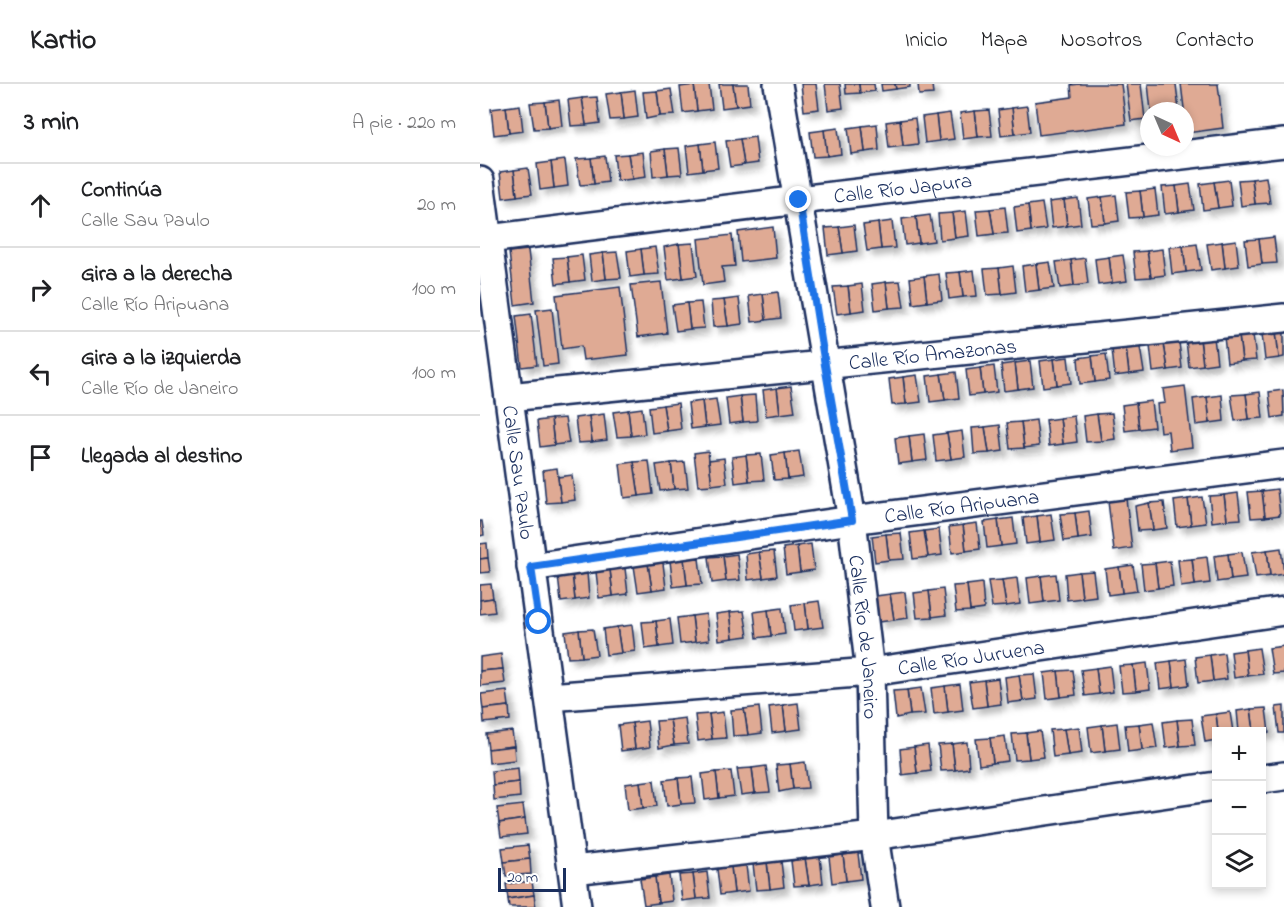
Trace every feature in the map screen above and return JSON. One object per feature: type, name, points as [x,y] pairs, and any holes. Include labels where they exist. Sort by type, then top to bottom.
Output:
[{"type":"street","name":"Calle Río de Janeiro","points":[[778,84],[852,520],[870,672],[874,836],[885,907]]},
{"type":"street","points":[[1284,125],[1284,138]]},
{"type":"street","name":"Calle Río Japura","points":[[483,240],[1284,143]]},
{"type":"street","name":"Calle Sau Paulo","points":[[480,181],[483,240],[509,397],[577,907]]},
{"type":"street","name":"Calle Río Amazonas","points":[[509,397],[1284,318]]},
{"type":"street","name":"Calle Río Aripuana","points":[[531,567],[852,520],[1284,464]]},
{"type":"street","name":"Calle Río Juruena","points":[[549,697],[870,672],[1284,611]]},
{"type":"street","points":[[1266,778],[1284,776]]},
{"type":"street","points":[[573,870],[874,836],[1212,787]]},
{"type":"building","points":[[709,84],[712,109],[697,111],[694,85]]},
{"type":"building","points":[[719,84],[733,84],[736,106],[722,108]]},
{"type":"building","points":[[733,84],[748,84],[750,104],[736,106]]},
{"type":"building","points":[[801,84],[816,84],[819,109],[804,111]]},
{"type":"building","points":[[825,84],[840,84],[843,108],[828,110]]},
{"type":"building","points":[[845,84],[859,84],[860,93],[846,94]]},
{"type":"building","points":[[859,84],[874,84],[875,91],[860,93]]},
{"type":"building","points":[[881,84],[895,84],[896,89],[882,91]]},
{"type":"building","points":[[895,84],[910,84],[910,87],[896,89]]},
{"type":"building","points":[[918,84],[932,84],[933,94],[919,95]]},
{"type":"building","points":[[1121,84],[1126,124],[1039,135],[1035,102],[1072,97],[1071,85]]},
{"type":"building","points":[[1126,84],[1141,84],[1143,102],[1140,102],[1140,120],[1131,121]]},
{"type":"building","points":[[1148,84],[1176,84],[1178,102],[1150,102]]},
{"type":"building","points":[[1181,84],[1218,84],[1223,128],[1194,132],[1194,102],[1183,102]]},
{"type":"building","points":[[694,85],[697,111],[683,113],[680,87]]},
{"type":"building","points":[[671,89],[675,115],[660,116],[657,91]]},
{"type":"building","points":[[635,90],[638,117],[624,119],[621,92]]},
{"type":"building","points":[[657,91],[660,116],[646,119],[643,92]]},
{"type":"building","points":[[621,92],[624,119],[610,120],[606,94]]},
{"type":"building","points":[[597,97],[600,123],[586,125],[582,98]]},
{"type":"building","points":[[582,98],[586,125],[571,126],[568,100]]},
{"type":"building","points":[[559,100],[562,126],[548,128],[545,102]]},
{"type":"building","points":[[545,102],[548,128],[534,129],[530,103]]},
{"type":"building","points":[[520,105],[523,131],[509,133],[506,107]]},
{"type":"building","points":[[1027,106],[1030,132],[1015,134],[1012,108]]},
{"type":"building","points":[[506,107],[509,133],[494,135],[491,109]]},
{"type":"building","points":[[1012,108],[1015,134],[1001,136],[998,110]]},
{"type":"building","points":[[989,110],[992,136],[978,137],[975,111]]},
{"type":"building","points":[[975,111],[978,137],[963,139],[960,113]]},
{"type":"building","points":[[950,113],[954,139],[939,141],[936,115]]},
{"type":"building","points":[[936,115],[939,141],[925,143],[922,117]]},
{"type":"building","points":[[915,118],[918,144],[903,146],[900,120]]},
{"type":"building","points":[[900,120],[903,146],[889,148],[886,122]]},
{"type":"building","points":[[877,124],[879,150],[865,152],[862,126]]},
{"type":"building","points":[[862,126],[865,152],[851,154],[848,128]]},
{"type":"building","points":[[838,128],[841,154],[827,156],[824,130]]},
{"type":"building","points":[[824,130],[827,156],[813,157],[810,132]]},
{"type":"building","points":[[755,137],[758,163],[744,165],[740,139]]},
{"type":"building","points":[[740,139],[744,165],[730,167],[726,141]]},
{"type":"building","points":[[715,142],[718,168],[703,170],[700,144]]},
{"type":"building","points":[[700,144],[703,170],[689,172],[686,146]]},
{"type":"building","points":[[679,148],[682,174],[668,175],[665,149]]},
{"type":"building","points":[[665,149],[668,175],[653,177],[651,151]]},
{"type":"building","points":[[643,152],[646,177],[632,179],[628,154]]},
{"type":"building","points":[[628,154],[632,179],[617,181],[614,155]]},
{"type":"building","points":[[605,156],[608,182],[594,184],[591,158]]},
{"type":"building","points":[[591,158],[594,184],[580,185],[576,159]]},
{"type":"building","points":[[565,160],[568,186],[554,188],[551,162]]},
{"type":"building","points":[[551,162],[554,188],[540,190],[537,164]]},
{"type":"building","points":[[528,168],[532,194],[517,196],[514,170]]},
{"type":"building","points":[[514,170],[517,196],[503,198],[500,172]]},
{"type":"building","points":[[1266,177],[1270,203],[1255,204],[1252,179]]},
{"type":"building","points":[[1252,179],[1255,204],[1241,206],[1238,180]]},
{"type":"building","points":[[1229,180],[1232,206],[1218,208],[1214,182]]},
{"type":"building","points":[[1214,182],[1218,208],[1203,210],[1200,184]]},
{"type":"building","points":[[1190,184],[1194,210],[1179,212],[1176,186]]},
{"type":"building","points":[[1176,186],[1179,212],[1165,214],[1162,187]]},
{"type":"building","points":[[1155,189],[1158,215],[1143,217],[1140,191]]},
{"type":"building","points":[[1140,191],[1143,217],[1129,218],[1126,192]]},
{"type":"building","points":[[1116,195],[1119,221],[1105,223],[1102,197]]},
{"type":"building","points":[[1102,197],[1105,223],[1091,224],[1088,199]]},
{"type":"building","points":[[1078,198],[1081,224],[1067,226],[1064,200]]},
{"type":"building","points":[[1064,200],[1067,226],[1052,228],[1049,202]]},
{"type":"building","points":[[1042,203],[1046,229],[1031,231],[1028,205]]},
{"type":"building","points":[[1028,205],[1031,231],[1017,233],[1014,207]]},
{"type":"building","points":[[1005,207],[1008,233],[994,234],[990,209]]},
{"type":"building","points":[[990,209],[994,234],[979,236],[976,210]]},
{"type":"building","points":[[966,211],[969,236],[955,238],[952,213]]},
{"type":"building","points":[[952,213],[955,238],[940,240],[938,214]]},
{"type":"building","points":[[930,215],[934,241],[919,243],[916,217]]},
{"type":"building","points":[[916,217],[919,243],[905,245],[902,219]]},
{"type":"building","points":[[892,221],[895,248],[881,249],[878,223]]},
{"type":"building","points":[[878,223],[881,249],[867,251],[863,225]]},
{"type":"building","points":[[854,225],[857,251],[843,253],[839,227]]},
{"type":"building","points":[[773,227],[776,258],[741,262],[738,232]]},
{"type":"building","points":[[839,227],[843,253],[828,255],[825,228]]},
{"type":"building","points":[[732,235],[735,266],[722,267],[724,282],[703,285],[698,239]]},
{"type":"building","points":[[1274,237],[1277,263],[1262,264],[1259,239]]},
{"type":"building","points":[[1259,239],[1262,264],[1248,266],[1245,240]]},
{"type":"building","points":[[1236,240],[1239,266],[1225,268],[1222,242]]},
{"type":"building","points":[[1222,242],[1225,268],[1211,270],[1207,244]]},
{"type":"building","points":[[693,243],[697,276],[683,278],[679,244]]},
{"type":"building","points":[[679,244],[683,278],[668,280],[664,247]]},
{"type":"building","points":[[1197,244],[1201,270],[1186,272],[1183,246]]},
{"type":"building","points":[[1183,246],[1186,272],[1172,274],[1169,247]]},
{"type":"building","points":[[655,247],[659,274],[644,275],[641,249]]},
{"type":"building","points":[[641,249],[644,275],[630,277],[627,251]]},
{"type":"building","points":[[1162,249],[1165,275],[1151,277],[1147,251]]},
{"type":"building","points":[[528,250],[534,302],[515,305],[509,252]]},
{"type":"building","points":[[1147,251],[1151,277],[1136,278],[1133,252]]},
{"type":"building","points":[[617,252],[621,278],[606,279],[603,253]]},
{"type":"building","points":[[603,253],[606,279],[592,281],[589,255]]},
{"type":"building","points":[[582,255],[585,280],[570,282],[567,257]]},
{"type":"building","points":[[1123,255],[1127,281],[1112,283],[1109,257]]},
{"type":"building","points":[[567,257],[570,282],[556,284],[553,258]]},
{"type":"building","points":[[1109,257],[1112,283],[1098,285],[1095,259]]},
{"type":"building","points":[[1085,258],[1088,284],[1074,286],[1071,260]]},
{"type":"building","points":[[1071,260],[1074,286],[1060,288],[1056,262]]},
{"type":"building","points":[[1050,262],[1054,288],[1039,290],[1036,264]]},
{"type":"building","points":[[1036,264],[1039,290],[1025,292],[1022,266]]},
{"type":"building","points":[[1013,266],[1016,292],[1002,294],[999,268]]},
{"type":"building","points":[[999,268],[1002,294],[987,295],[984,269]]},
{"type":"building","points":[[974,270],[977,296],[963,297],[960,272]]},
{"type":"building","points":[[960,272],[963,297],[949,299],[946,273]]},
{"type":"building","points":[[939,274],[942,300],[927,302],[924,276]]},
{"type":"building","points":[[924,276],[927,302],[913,304],[910,278]]},
{"type":"building","points":[[900,281],[904,307],[889,308],[886,282]]},
{"type":"building","points":[[661,282],[667,333],[638,337],[631,285]]},
{"type":"building","points":[[886,282],[889,308],[875,310],[872,284]]},
{"type":"building","points":[[862,284],[865,310],[851,312],[848,286]]},
{"type":"building","points":[[848,286],[851,312],[837,314],[833,287]]},
{"type":"building","points":[[620,287],[628,355],[583,360],[581,346],[562,349],[556,295]]},
{"type":"building","points":[[778,292],[781,318],[766,320],[763,294]]},
{"type":"building","points":[[763,294],[766,320],[752,322],[749,296]]},
{"type":"building","points":[[739,298],[742,324],[728,326],[724,300]]},
{"type":"building","points":[[724,300],[728,326],[713,327],[711,301]]},
{"type":"building","points":[[701,302],[704,328],[690,329],[687,303]]},
{"type":"building","points":[[687,303],[690,329],[676,331],[672,305]]},
{"type":"building","points":[[552,308],[558,364],[543,366],[536,310]]},
{"type":"building","points":[[531,314],[537,365],[522,367],[516,316]]},
{"type":"building","points":[[1284,331],[1284,357],[1279,358],[1276,332]]},
{"type":"building","points":[[1276,332],[1279,358],[1265,360],[1262,334]]},
{"type":"building","points":[[1253,334],[1256,360],[1242,361],[1239,336]]},
{"type":"building","points":[[1239,336],[1242,361],[1227,363],[1224,337]]},
{"type":"building","points":[[1214,337],[1217,363],[1203,365],[1200,339]]},
{"type":"building","points":[[1200,339],[1203,365],[1189,367],[1186,341]]},
{"type":"building","points":[[1179,342],[1182,368],[1168,370],[1164,344]]},
{"type":"building","points":[[1164,344],[1168,370],[1153,372],[1150,346]]},
{"type":"building","points":[[1140,347],[1144,372],[1129,374],[1126,348]]},
{"type":"building","points":[[1126,348],[1129,374],[1115,376],[1112,350]]},
{"type":"building","points":[[1106,354],[1109,380],[1095,382],[1092,356]]},
{"type":"building","points":[[1092,356],[1095,382],[1080,384],[1078,358]]},
{"type":"building","points":[[1068,357],[1071,383],[1057,385],[1054,359]]},
{"type":"building","points":[[1054,359],[1057,385],[1043,387],[1040,361]]},
{"type":"building","points":[[1030,361],[1033,387],[1018,389],[1015,363]]},
{"type":"building","points":[[1015,363],[1018,389],[1004,391],[1001,365]]},
{"type":"building","points":[[994,366],[997,392],[983,394],[980,368]]},
{"type":"building","points":[[980,368],[983,394],[969,396],[966,370]]},
{"type":"building","points":[[956,372],[959,398],[945,400],[941,374]]},
{"type":"building","points":[[941,374],[945,400],[930,402],[927,376]]},
{"type":"building","points":[[917,375],[921,402],[906,404],[903,377]]},
{"type":"building","points":[[903,377],[906,404],[892,405],[889,379]]},
{"type":"building","points":[[791,386],[795,412],[780,414],[777,388]]},
{"type":"building","points":[[1185,386],[1192,447],[1170,450],[1168,431],[1160,432],[1157,404],[1165,403],[1163,389]]},
{"type":"building","points":[[777,388],[780,414],[766,416],[763,390]]},
{"type":"building","points":[[1283,390],[1284,416],[1272,418],[1269,392]]},
{"type":"building","points":[[1260,392],[1263,418],[1249,419],[1246,394]]},
{"type":"building","points":[[1246,394],[1249,419],[1235,421],[1231,395]]},
{"type":"building","points":[[755,395],[757,421],[743,422],[740,396]]},
{"type":"building","points":[[1222,395],[1224,421],[1210,423],[1207,397]]},
{"type":"building","points":[[740,396],[743,422],[729,424],[726,398]]},
{"type":"building","points":[[1207,397],[1210,423],[1196,425],[1193,399]]},
{"type":"building","points":[[716,399],[720,425],[705,427],[702,401]]},
{"type":"building","points":[[702,401],[705,427],[691,429],[688,403]]},
{"type":"building","points":[[1151,401],[1154,427],[1139,429],[1136,403]]},
{"type":"building","points":[[678,403],[681,429],[667,431],[663,405]]},
{"type":"building","points":[[1136,403],[1139,429],[1125,431],[1122,405]]},
{"type":"building","points":[[663,405],[667,431],[652,433],[649,407]]},
{"type":"building","points":[[642,408],[645,434],[631,436],[628,410]]},
{"type":"building","points":[[628,410],[631,436],[617,437],[613,412]]},
{"type":"building","points":[[1112,413],[1115,439],[1101,441],[1097,414]]},
{"type":"building","points":[[604,414],[607,440],[592,442],[589,416]]},
{"type":"building","points":[[1097,414],[1101,441],[1086,442],[1083,416]]},
{"type":"building","points":[[589,416],[592,442],[578,443],[575,418]]},
{"type":"building","points":[[1074,416],[1077,442],[1063,444],[1060,418]]},
{"type":"building","points":[[565,418],[569,443],[554,445],[551,419]]},
{"type":"building","points":[[1060,418],[1063,444],[1049,446],[1046,420]]},
{"type":"building","points":[[551,419],[554,445],[540,447],[537,421]]},
{"type":"building","points":[[1036,420],[1039,446],[1024,448],[1021,422]]},
{"type":"building","points":[[1021,422],[1024,448],[1010,449],[1007,423]]},
{"type":"building","points":[[1000,425],[1003,451],[989,453],[985,427]]},
{"type":"building","points":[[985,427],[989,453],[974,454],[972,428]]},
{"type":"building","points":[[962,431],[965,457],[951,459],[947,433]]},
{"type":"building","points":[[947,433],[951,459],[936,461],[933,435]]},
{"type":"building","points":[[924,434],[927,460],[912,462],[909,436]]},
{"type":"building","points":[[909,436],[912,462],[898,464],[895,438]]},
{"type":"building","points":[[708,451],[712,485],[698,486],[694,453]]},
{"type":"building","points":[[799,451],[803,477],[788,479],[785,453]]},
{"type":"building","points":[[785,453],[788,479],[774,480],[771,455]]},
{"type":"building","points":[[761,454],[764,480],[749,481],[746,455]]},
{"type":"building","points":[[746,455],[749,481],[735,483],[732,457]]},
{"type":"building","points":[[724,458],[727,483],[712,485],[709,460]]},
{"type":"building","points":[[649,461],[653,494],[639,496],[634,462]]},
{"type":"building","points":[[634,462],[639,496],[624,498],[620,464]]},
{"type":"building","points":[[685,462],[688,488],[674,489],[671,463]]},
{"type":"building","points":[[671,463],[674,489],[660,491],[656,465]]},
{"type":"building","points":[[557,468],[561,502],[546,503],[543,470]]},
{"type":"building","points":[[572,475],[575,500],[561,502],[558,477]]},
{"type":"building","points":[[1277,489],[1280,515],[1265,517],[1262,491]]},
{"type":"building","points":[[1125,490],[1132,548],[1114,551],[1107,493]]},
{"type":"building","points":[[1262,491],[1265,517],[1251,518],[1248,492]]},
{"type":"building","points":[[1238,493],[1241,519],[1227,520],[1224,495]]},
{"type":"building","points":[[1224,495],[1227,520],[1212,522],[1209,496]]},
{"type":"building","points":[[1202,497],[1206,523],[1191,525],[1188,499]]},
{"type":"building","points":[[1188,499],[1191,525],[1177,527],[1174,501]]},
{"type":"building","points":[[1164,502],[1167,528],[1153,530],[1149,503]]},
{"type":"building","points":[[1149,503],[1153,530],[1138,531],[1135,506]]},
{"type":"building","points":[[1089,511],[1092,537],[1078,539],[1075,513]]},
{"type":"building","points":[[1075,513],[1078,539],[1064,541],[1060,514]]},
{"type":"building","points":[[1051,514],[1055,540],[1040,542],[1037,516]]},
{"type":"building","points":[[1037,516],[1040,542],[1026,544],[1023,518]]},
{"type":"building","points":[[1013,518],[1016,544],[1001,546],[998,520]]},
{"type":"building","points":[[998,520],[1001,546],[987,548],[984,522]]},
{"type":"building","points":[[480,521],[482,521],[484,535],[480,536]]},
{"type":"building","points":[[977,523],[980,549],[966,551],[963,525]]},
{"type":"building","points":[[963,525],[966,551],[952,553],[949,527]]},
{"type":"building","points":[[939,529],[942,555],[928,557],[924,531]]},
{"type":"building","points":[[924,531],[928,557],[913,559],[910,533]]},
{"type":"building","points":[[901,533],[904,559],[889,560],[886,534]]},
{"type":"building","points":[[886,534],[889,560],[875,562],[872,536]]},
{"type":"building","points":[[487,543],[488,558],[480,559],[480,544]]},
{"type":"building","points":[[811,544],[814,570],[800,572],[797,546]]},
{"type":"building","points":[[797,546],[800,572],[786,574],[783,548]]},
{"type":"building","points":[[1281,548],[1284,574],[1270,576],[1267,550]]},
{"type":"building","points":[[1267,550],[1270,576],[1256,578],[1252,552]]},
{"type":"building","points":[[774,551],[777,576],[763,578],[759,552]]},
{"type":"building","points":[[759,552],[763,578],[748,580],[746,554]]},
{"type":"building","points":[[1242,552],[1246,578],[1231,580],[1228,554]]},
{"type":"building","points":[[737,554],[740,580],[726,581],[723,556]]},
{"type":"building","points":[[1228,554],[1231,580],[1217,582],[1214,556]]},
{"type":"building","points":[[723,556],[726,581],[712,583],[709,557]]},
{"type":"building","points":[[1207,557],[1210,583],[1195,585],[1192,559]]},
{"type":"building","points":[[488,558],[490,572],[480,573],[480,559]]},
{"type":"building","points":[[699,558],[702,584],[687,585],[684,559]]},
{"type":"building","points":[[684,559],[687,585],[673,587],[670,561]]},
{"type":"building","points":[[1192,559],[1195,585],[1181,587],[1178,560]]},
{"type":"building","points":[[1170,561],[1173,586],[1158,588],[1155,563]]},
{"type":"building","points":[[663,563],[666,588],[652,590],[648,564]]},
{"type":"building","points":[[1155,563],[1158,588],[1144,590],[1141,564]]},
{"type":"building","points":[[648,564],[652,590],[638,592],[634,566]]},
{"type":"building","points":[[1133,565],[1137,591],[1122,593],[1119,567]]},
{"type":"building","points":[[1119,567],[1122,593],[1108,595],[1105,569]]},
{"type":"building","points":[[625,568],[628,594],[613,596],[610,570]]},
{"type":"building","points":[[610,570],[613,596],[599,598],[596,572]]},
{"type":"building","points":[[1093,571],[1096,596],[1082,598],[1079,572]]},
{"type":"building","points":[[587,572],[589,598],[575,600],[572,574]]},
{"type":"building","points":[[1079,572],[1082,598],[1067,600],[1065,574]]},
{"type":"building","points":[[572,574],[575,600],[561,602],[558,576]]},
{"type":"building","points":[[1056,574],[1059,600],[1044,602],[1041,576]]},
{"type":"building","points":[[1041,576],[1044,602],[1030,604],[1027,578]]},
{"type":"building","points":[[1017,578],[1020,604],[1006,606],[1002,580]]},
{"type":"building","points":[[1002,580],[1006,606],[992,607],[988,581]]},
{"type":"building","points":[[982,583],[984,609],[970,611],[967,585]]},
{"type":"building","points":[[491,584],[493,598],[480,600],[480,585]]},
{"type":"building","points":[[967,585],[970,611],[956,612],[953,586]]},
{"type":"building","points":[[943,589],[946,615],[932,617],[929,591]]},
{"type":"building","points":[[929,591],[932,617],[917,618],[914,593]]},
{"type":"building","points":[[905,592],[908,618],[894,620],[890,594]]},
{"type":"building","points":[[890,594],[894,620],[879,622],[876,596]]},
{"type":"building","points":[[493,598],[495,612],[480,614],[480,600]]},
{"type":"building","points":[[819,601],[823,627],[808,629],[805,603]]},
{"type":"building","points":[[805,603],[808,629],[794,631],[791,605]]},
{"type":"building","points":[[782,608],[785,634],[771,636],[768,610]]},
{"type":"building","points":[[768,610],[771,636],[757,638],[754,612]]},
{"type":"building","points":[[744,611],[748,636],[733,638],[730,612]]},
{"type":"building","points":[[730,612],[733,638],[719,640],[716,614]]},
{"type":"building","points":[[706,614],[709,640],[695,642],[692,616]]},
{"type":"building","points":[[692,616],[695,642],[680,644],[677,618]]},
{"type":"building","points":[[670,619],[673,645],[659,647],[656,621]]},
{"type":"building","points":[[656,621],[659,647],[645,649],[642,622]]},
{"type":"building","points":[[632,625],[635,651],[621,653],[617,627]]},
{"type":"building","points":[[617,627],[621,653],[606,655],[603,629]]},
{"type":"building","points":[[593,629],[597,655],[582,657],[579,630]]},
{"type":"building","points":[[579,630],[582,657],[568,658],[565,632]]},
{"type":"building","points":[[1284,646],[1284,673],[1273,674],[1269,648]]},
{"type":"building","points":[[1259,648],[1263,674],[1248,676],[1245,650]]},
{"type":"building","points":[[1245,650],[1248,676],[1234,678],[1231,652]]},
{"type":"building","points":[[1224,653],[1227,679],[1213,681],[1210,655]]},
{"type":"building","points":[[501,654],[503,669],[480,671],[480,657]]},
{"type":"building","points":[[1210,655],[1213,681],[1198,683],[1195,657]]},
{"type":"building","points":[[1186,659],[1189,685],[1174,687],[1171,661]]},
{"type":"building","points":[[1171,661],[1174,687],[1160,689],[1157,663]]},
{"type":"building","points":[[1147,663],[1150,689],[1136,691],[1133,665]]},
{"type":"building","points":[[1133,665],[1136,691],[1122,692],[1119,666]]},
{"type":"building","points":[[1110,666],[1113,692],[1099,694],[1096,668]]},
{"type":"building","points":[[1096,668],[1099,694],[1085,696],[1081,670]]},
{"type":"building","points":[[503,669],[505,683],[480,686],[480,671]]},
{"type":"building","points":[[1073,670],[1076,695],[1061,697],[1058,671]]},
{"type":"building","points":[[1058,671],[1061,697],[1047,699],[1044,673]]},
{"type":"building","points":[[1034,674],[1037,699],[1023,701],[1019,675]]},
{"type":"building","points":[[1019,675],[1023,701],[1008,703],[1005,677]]},
{"type":"building","points":[[998,678],[1001,704],[987,706],[984,680]]},
{"type":"building","points":[[984,680],[987,706],[973,708],[969,682]]},
{"type":"building","points":[[960,684],[963,710],[948,712],[945,686]]},
{"type":"building","points":[[945,686],[948,712],[934,714],[931,688]]},
{"type":"building","points":[[921,688],[925,714],[910,715],[907,690]]},
{"type":"building","points":[[907,690],[910,715],[896,718],[893,691]]},
{"type":"building","points":[[507,691],[509,706],[483,709],[481,694]]},
{"type":"building","points":[[798,703],[801,729],[786,731],[783,705]]},
{"type":"building","points":[[783,705],[786,731],[772,733],[769,707]]},
{"type":"building","points":[[509,706],[510,720],[484,723],[483,709]]},
{"type":"building","points":[[1284,706],[1284,733],[1279,733],[1276,707]]},
{"type":"building","points":[[759,707],[762,733],[748,735],[744,709]]},
{"type":"building","points":[[1266,708],[1269,733],[1266,733],[1266,727],[1253,727],[1251,709]]},
{"type":"building","points":[[744,709],[748,735],[733,736],[731,710]]},
{"type":"building","points":[[1251,709],[1253,727],[1239,727],[1237,711]]},
{"type":"building","points":[[723,712],[726,738],[712,739],[709,714]]},
{"type":"building","points":[[1230,712],[1232,727],[1217,727],[1216,714]]},
{"type":"building","points":[[709,714],[712,739],[698,741],[695,715]]},
{"type":"building","points":[[1216,714],[1217,727],[1212,727],[1212,741],[1205,742],[1201,716]]},
{"type":"building","points":[[685,718],[688,744],[674,745],[670,720]]},
{"type":"building","points":[[1192,719],[1195,745],[1180,746],[1177,720]]},
{"type":"building","points":[[670,720],[674,745],[659,748],[656,721]]},
{"type":"building","points":[[1177,720],[1180,746],[1166,748],[1163,722]]},
{"type":"building","points":[[647,721],[650,747],[635,749],[632,723]]},
{"type":"building","points":[[1153,722],[1157,748],[1142,750],[1139,724]]},
{"type":"building","points":[[632,723],[635,749],[621,751],[618,725]]},
{"type":"building","points":[[1117,723],[1120,749],[1105,751],[1102,725]]},
{"type":"building","points":[[1139,724],[1142,750],[1128,752],[1125,725]]},
{"type":"building","points":[[1102,725],[1105,751],[1091,753],[1088,727]]},
{"type":"building","points":[[1079,727],[1082,753],[1068,755],[1064,729]]},
{"type":"building","points":[[1064,729],[1068,755],[1053,757],[1050,730]]},
{"type":"building","points":[[512,731],[514,746],[488,749],[486,734]]},
{"type":"building","points":[[1040,731],[1044,757],[1029,759],[1026,733]]},
{"type":"building","points":[[1026,733],[1029,759],[1015,760],[1012,734]]},
{"type":"building","points":[[1005,736],[1008,761],[993,763],[990,738]]},
{"type":"building","points":[[990,738],[993,763],[979,765],[976,739]]},
{"type":"building","points":[[967,742],[969,768],[955,770],[952,744]]},
{"type":"building","points":[[952,744],[955,770],[941,771],[938,745]]},
{"type":"building","points":[[928,745],[931,771],[917,773],[914,747]]},
{"type":"building","points":[[514,746],[515,760],[489,763],[488,749]]},
{"type":"building","points":[[914,747],[917,773],[902,775],[900,749]]},
{"type":"building","points":[[805,762],[808,788],[793,789],[790,764]]},
{"type":"building","points":[[790,764],[793,789],[779,792],[776,765]]},
{"type":"building","points":[[766,766],[770,792],[755,793],[752,768]]},
{"type":"building","points":[[518,768],[519,782],[493,785],[492,771]]},
{"type":"building","points":[[752,768],[755,793],[741,795],[737,769]]},
{"type":"building","points":[[731,771],[734,796],[719,798],[716,772]]},
{"type":"building","points":[[716,772],[719,798],[705,800],[702,774]]},
{"type":"building","points":[[692,777],[695,803],[681,804],[678,778]]},
{"type":"building","points":[[678,778],[681,804],[667,806],[664,780]]},
{"type":"building","points":[[654,780],[657,806],[643,808],[640,782]]},
{"type":"building","points":[[519,782],[520,797],[494,800],[493,785]]},
{"type":"building","points":[[640,782],[643,808],[628,810],[625,784]]},
{"type":"building","points":[[523,805],[525,819],[499,823],[497,808]]},
{"type":"building","points":[[525,819],[527,834],[501,837],[499,823]]},
{"type":"building","points":[[528,845],[530,859],[504,862],[502,848]]},
{"type":"building","points":[[858,853],[861,879],[846,881],[843,855]]},
{"type":"building","points":[[843,855],[846,881],[832,883],[829,857]]},
{"type":"building","points":[[820,857],[823,883],[809,885],[805,858]]},
{"type":"building","points":[[805,858],[809,885],[794,886],[791,861]]},
{"type":"building","points":[[530,859],[531,874],[506,876],[504,862]]},
{"type":"building","points":[[781,861],[784,887],[770,889],[767,862]]},
{"type":"building","points":[[767,862],[770,889],[756,890],[753,864]]},
{"type":"building","points":[[746,865],[749,891],[734,893],[731,867]]},
{"type":"building","points":[[731,867],[734,893],[720,895],[717,869]]},
{"type":"building","points":[[707,872],[710,898],[696,899],[693,874]]},
{"type":"building","points":[[693,874],[696,899],[682,901],[679,875]]},
{"type":"building","points":[[669,875],[672,901],[658,903],[655,877]]},
{"type":"building","points":[[655,877],[658,903],[644,905],[640,879]]},
{"type":"building","points":[[532,881],[534,895],[508,899],[506,884]]},
{"type":"building","points":[[534,895],[536,907],[509,907],[508,899]]},
{"type":"route","points":[[539,622],[531,567],[852,520],[799,200]]}]
